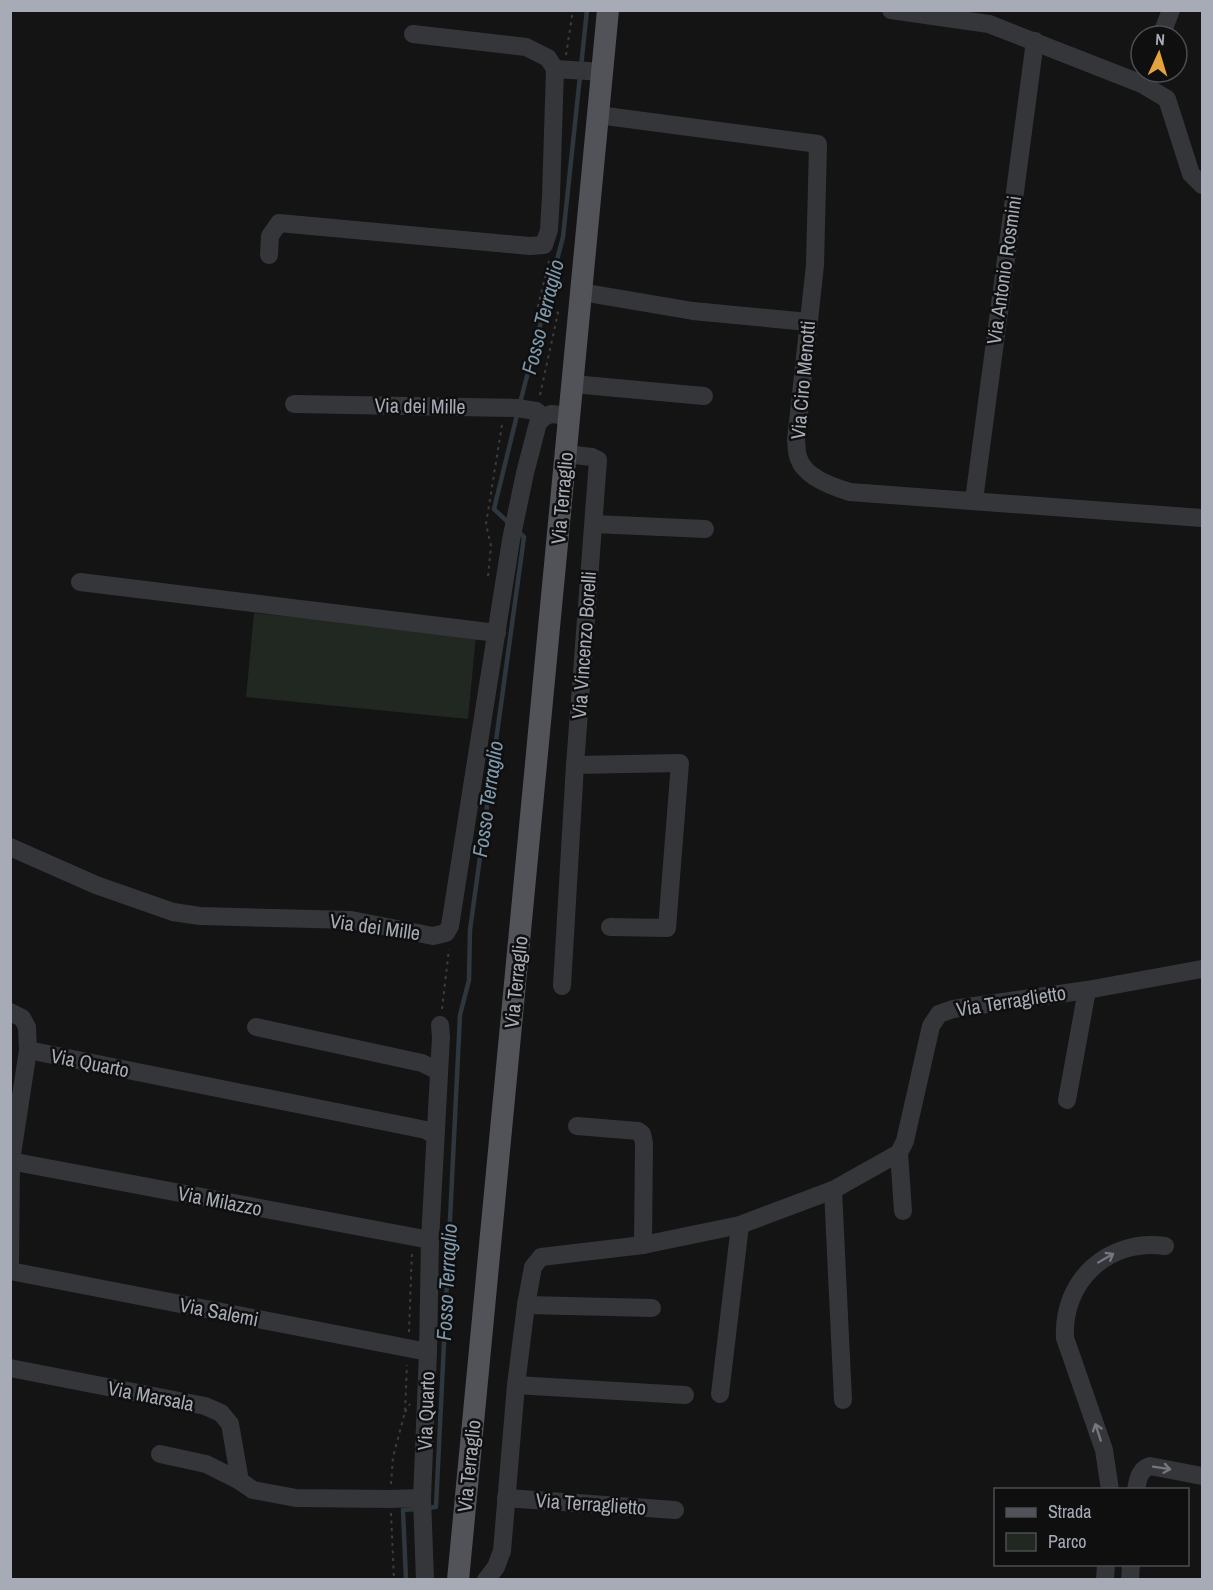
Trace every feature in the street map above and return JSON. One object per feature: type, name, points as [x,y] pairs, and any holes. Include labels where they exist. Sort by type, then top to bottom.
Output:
[{"type":"main road","name":"Via Terraglio","points":[[458,1580],[598,115],[596,72],[608,10]]},
{"type":"street","points":[[891,10],[989,24],[1129,73]]},
{"type":"street","points":[[413,34],[525,47],[548,58],[562,69],[596,72]]},
{"type":"street","name":"Via Antonio Rosmini","points":[[974,500],[1035,41]]},
{"type":"street","points":[[269,255],[270,236],[279,223],[530,246],[544,245],[549,230],[562,69]]},
{"type":"street","points":[[1151,84],[1167,99],[1191,174],[1203,184]]},
{"type":"street","name":"Via Ciro Menotti","points":[[598,115],[818,144],[815,265],[796,440],[801,464],[814,476],[830,486],[850,492],[1203,518]]},
{"type":"street","points":[[581,292],[693,311],[808,322]]},
{"type":"street","points":[[573,384],[704,396]]},
{"type":"street","name":"Via dei Mille","points":[[294,404],[532,412],[570,416]]},
{"type":"street","name":"Via dei Mille","points":[[10,847],[96,885],[174,912],[200,916],[351,920],[433,936],[446,933],[450,926],[456,843],[475,721],[497,633],[515,516],[538,423],[532,412]]},
{"type":"street","name":"Via Vincenzo Borelli","points":[[562,986],[575,765],[598,460],[592,457],[566,454]]},
{"type":"street","points":[[594,524],[705,529]]},
{"type":"street","points":[[80,582],[497,633]]},
{"type":"street","points":[[575,765],[680,763],[667,928],[610,927]]},
{"type":"street","name":"Via Terraglietto","points":[[903,1211],[898,1153],[905,1141],[930,1026],[939,1014],[1203,969]]},
{"type":"street","name":"Via Terraglietto","points":[[1066,1100],[1087,990]]},
{"type":"street","points":[[10,1012],[22,1018],[27,1027],[28,1050],[11,1161],[10,1263]]},
{"type":"street","name":"Via Quarto","points":[[425,1580],[421,1504],[440,1025]]},
{"type":"street","points":[[256,1027],[422,1063],[438,1071]]},
{"type":"street","name":"Via Quarto","points":[[28,1050],[426,1130],[434,1135]]},
{"type":"street","points":[[577,1126],[639,1131],[642,1134],[644,1143],[643,1245]]},
{"type":"street","points":[[486,1580],[496,1567],[502,1551],[516,1385],[526,1305],[533,1267],[542,1257],[643,1245],[740,1225],[833,1190],[898,1153]]},
{"type":"street","name":"Via Milazzo","points":[[11,1161],[430,1240]]},
{"type":"street","points":[[833,1190],[843,1400]]},
{"type":"street","points":[[720,1394],[740,1225]]},
{"type":"street","points":[[1110,1488],[1104,1450],[1065,1338],[1064,1322],[1067,1306],[1086,1274],[1100,1260],[1134,1246],[1165,1246]]},
{"type":"street","name":"Via Salemi","points":[[10,1271],[428,1352]]},
{"type":"street","points":[[526,1305],[652,1308]]},
{"type":"street","name":"Via Marsala","points":[[10,1368],[205,1406],[221,1413],[230,1424],[240,1480]]},
{"type":"street","points":[[516,1385],[685,1395]]},
{"type":"street","points":[[160,1454],[206,1464],[240,1480],[253,1490],[296,1497],[396,1499],[421,1504]]},
{"type":"street","points":[[1136,1488],[1139,1475],[1150,1466],[1203,1476]]},
{"type":"street","name":"Via Terraglietto","points":[[506,1498],[675,1510]]},
{"type":"path","points":[[532,412],[558,313],[556,310],[541,307]]},
{"type":"path","points":[[440,1025],[450,943],[446,933]]},
{"type":"green space","points":[[254,613],[476,635],[468,719],[246,697]]},
{"type":"waterway","name":"Fosso Terraglio","points":[[581,67],[587,10]]},
{"type":"waterway","name":"Fosso Terraglio","points":[[520,403],[563,237],[580,76]]},
{"type":"waterway","name":"Fosso Terraglio","points":[[510,524],[494,509],[518,411]]},
{"type":"waterway","name":"Fosso Terraglio","points":[[426,1508],[436,1507],[460,1015],[469,980],[470,930],[524,537],[519,532]]},
{"type":"waterway","name":"Fosso Terraglio","points":[[406,1580],[403,1510],[417,1509]]}]
